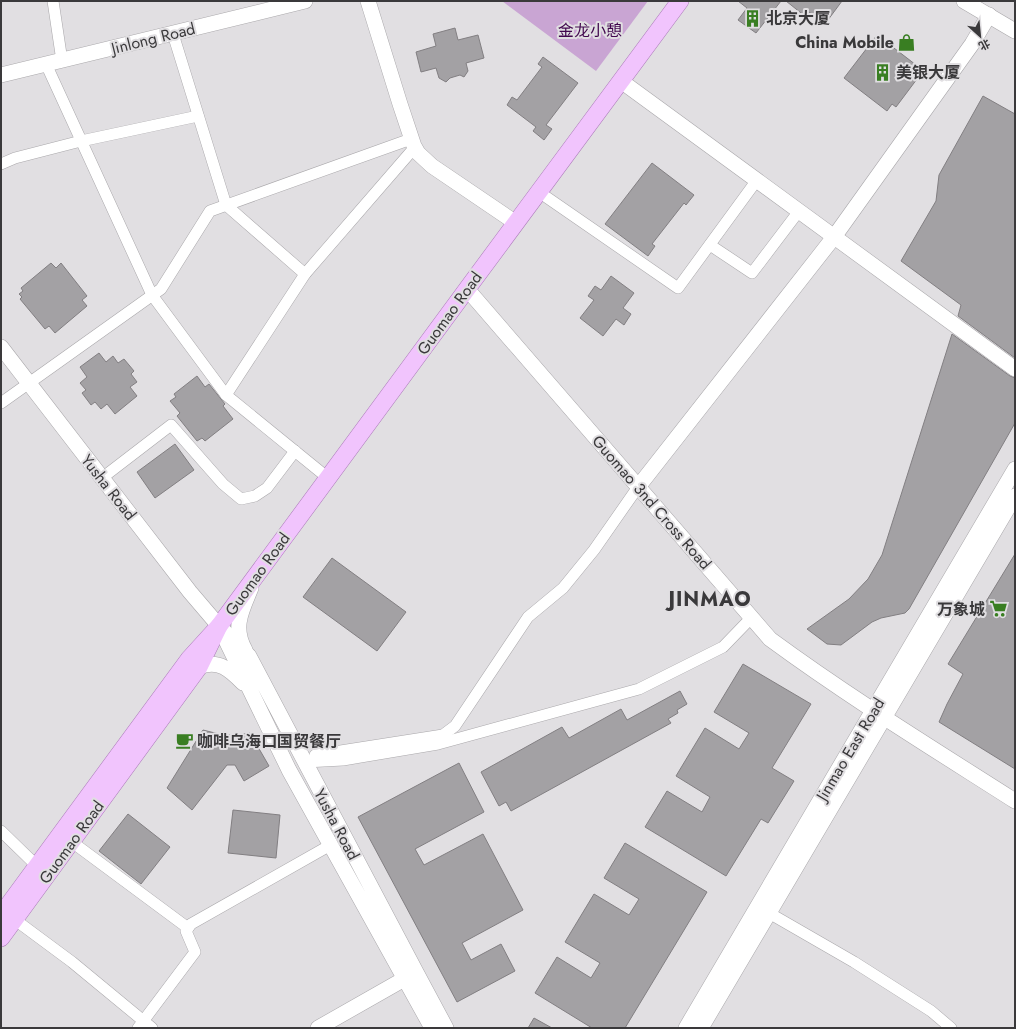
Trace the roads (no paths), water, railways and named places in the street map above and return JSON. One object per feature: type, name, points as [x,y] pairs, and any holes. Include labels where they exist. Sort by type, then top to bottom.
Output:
[{"type":"main road","name":"Jinlong Road","points":[[1,75],[305,1]]},
{"type":"main road","points":[[368,1],[413,143],[418,153],[432,166],[516,223]]},
{"type":"main road","name":"Guomao Road","points":[[8,917],[72,842],[219,626],[680,1]]},
{"type":"main road","points":[[964,1],[1015,31]]},
{"type":"main road","points":[[638,487],[834,236],[972,44],[989,16]]},
{"type":"main road","points":[[621,81],[1015,369]]},
{"type":"main road","name":"Guomao 3nd Cross Road","points":[[467,289],[770,638],[805,665],[878,714],[1015,801]]},
{"type":"main road","name":"Yusha Road","points":[[1,347],[201,604],[219,626],[249,656],[303,760],[410,976],[432,1028]]},
{"type":"main road","name":"Jinmao East Road","points":[[701,1028],[769,913],[1015,469]]},
{"type":"main road","name":"Jinmao East Road","points":[[686,1028],[878,714],[1015,496]]},
{"type":"main road","points":[[249,656],[240,640],[238,631],[244,606],[255,577]]},
{"type":"main road","points":[[201,604],[208,617],[208,626],[194,663],[212,663],[225,667],[250,689]]},
{"type":"main road","name":"Yusha Road","points":[[219,626],[289,770],[410,976],[446,1028]]},
{"type":"main road","name":"Guomao Road","points":[[1,938],[8,917],[37,866],[194,663]]},
{"type":"main road","points":[[318,1028],[410,976]]},
{"type":"street","points":[[53,1],[62,61]]},
{"type":"street","points":[[173,34],[226,205],[305,274]]},
{"type":"street","points":[[46,64],[152,295],[226,395],[328,478]]},
{"type":"street","points":[[1,164],[14,158],[81,141],[198,116]]},
{"type":"street","points":[[1,402],[161,289],[210,211],[413,143]]},
{"type":"street","points":[[226,395],[305,274],[413,143]]},
{"type":"street","points":[[539,192],[678,288],[757,180]]},
{"type":"street","points":[[710,245],[752,272],[799,211]]},
{"type":"street","points":[[102,478],[171,425],[223,484],[241,499],[255,496],[267,488],[295,451]]},
{"type":"street","points":[[303,760],[443,735],[455,726],[528,617],[563,588],[594,550],[638,487]]},
{"type":"street","points":[[303,760],[343,760],[438,744],[639,689],[723,647],[752,617]]},
{"type":"street","points":[[1,831],[37,866]]},
{"type":"street","points":[[72,842],[188,928]]},
{"type":"street","points":[[8,917],[72,962],[144,1026],[195,952],[186,931],[191,924],[327,847]]},
{"type":"street","points":[[769,913],[854,962],[931,1011],[951,1028]]},
{"type":"place","name":"北京大厦","points":[[753,18]]},
{"type":"place","name":"China Mobile","points":[[907,42]]},
{"type":"place","name":"美银大厦","points":[[883,72]]},
{"type":"place","name":"万象城","points":[[998,609]]},
{"type":"place","name":"咖啡乌海口国贸餐厅","points":[[184,741]]},
{"type":"district","name":"JINMAO","points":[[710,599]]},
{"type":"park label","name":"金龙小憩","points":[[590,30]]}]
